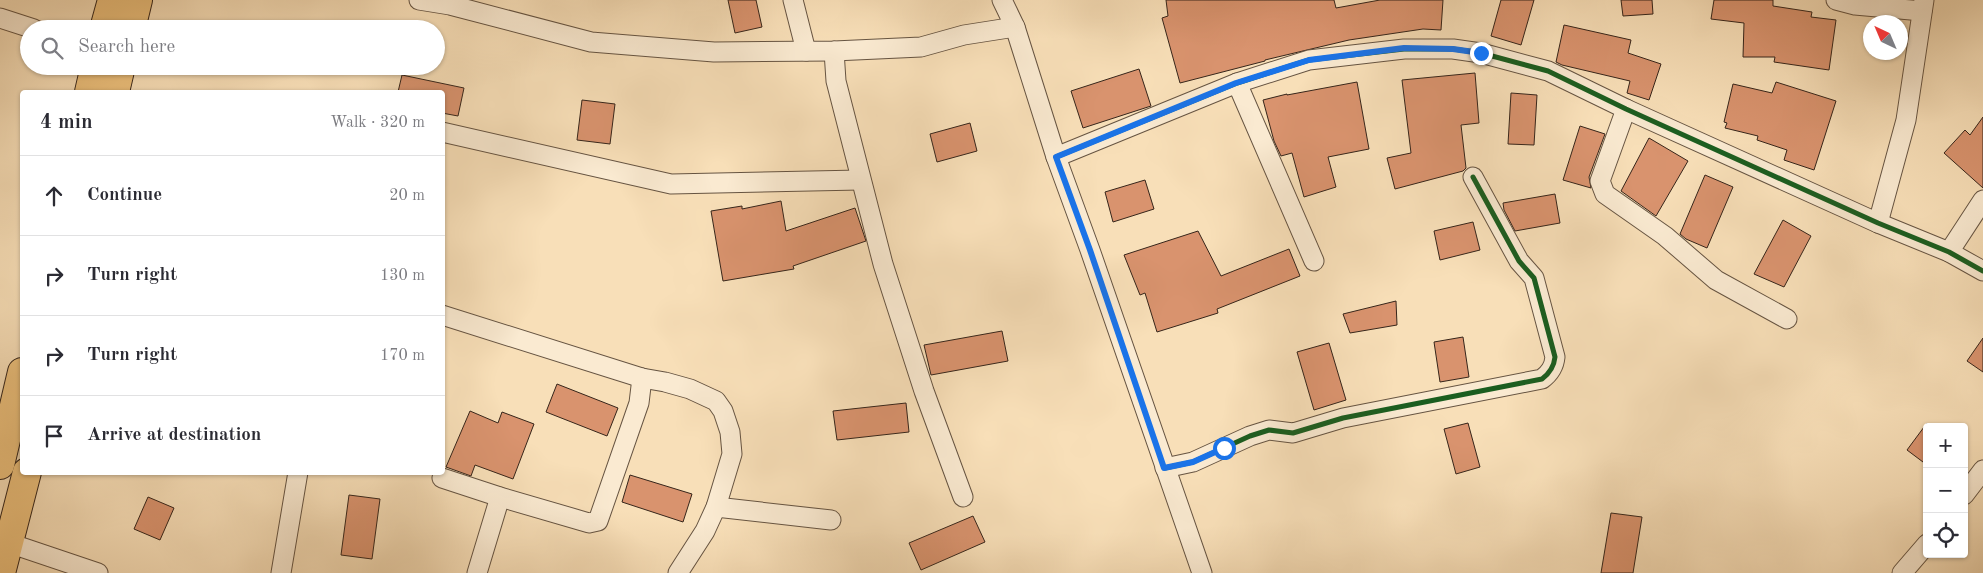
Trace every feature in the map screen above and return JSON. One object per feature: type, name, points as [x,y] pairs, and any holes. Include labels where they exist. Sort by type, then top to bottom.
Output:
[{"type":"highway","points":[[106,20],[112,0]]},
{"type":"highway","points":[[133,20],[138,0]]},
{"type":"highway","points":[[89,90],[93,75]]},
{"type":"highway","points":[[115,90],[119,75]]},
{"type":"highway","points":[[0,465],[20,380]]},
{"type":"highway","points":[[1,573],[26,475]]},
{"type":"street","points":[[419,0],[450,5],[591,42],[714,52],[834,51],[920,47],[964,35],[1015,27]]},
{"type":"street","points":[[793,0],[806,51]]},
{"type":"street","points":[[1002,0],[1015,27],[1056,157],[1202,573]]},
{"type":"street","points":[[1836,0],[1855,5],[1923,5],[1906,120],[1878,223]]},
{"type":"street","points":[[0,18],[20,24]]},
{"type":"street","points":[[1056,157],[1236,83],[1309,60],[1404,48],[1453,49],[1481,53],[1548,72],[1878,223],[1950,252],[1983,270]]},
{"type":"street","points":[[834,51],[836,81],[883,264],[924,390],[963,497]]},
{"type":"street","points":[[1236,83],[1314,261]]},
{"type":"street","points":[[1626,109],[1600,181],[1605,194],[1664,236],[1716,280],[1787,319]]},
{"type":"street","points":[[445,133],[671,184],[860,180]]},
{"type":"street","points":[[1164,468],[1193,462],[1250,436],[1270,430],[1293,433],[1343,418],[1542,380],[1550,373],[1555,357],[1534,278],[1519,261],[1473,177]]},
{"type":"street","points":[[1950,252],[1983,200]]},
{"type":"street","points":[[445,316],[642,378],[665,382],[707,396],[716,401],[723,411],[730,432],[732,454],[716,507],[704,531],[678,573]]},
{"type":"street","points":[[442,478],[500,498],[589,523],[598,521],[639,403],[642,378]]},
{"type":"street","points":[[1968,490],[1983,470]]},
{"type":"street","points":[[281,573],[297,475]]},
{"type":"street","points":[[477,573],[500,498]]},
{"type":"street","points":[[716,507],[831,520]]},
{"type":"street","points":[[9,543],[98,573]]},
{"type":"street","points":[[1902,573],[1923,549]]},
{"type":"building","points":[[728,0],[756,0],[762,27],[735,33]]},
{"type":"building","points":[[1166,0],[1334,0],[1336,8],[1380,0],[1443,0],[1441,30],[1423,29],[1349,40],[1180,83],[1162,18],[1168,16]]},
{"type":"building","points":[[1501,0],[1534,0],[1521,45],[1491,36]]},
{"type":"building","points":[[1621,0],[1652,0],[1653,14],[1623,16]]},
{"type":"building","points":[[1714,0],[1773,0],[1773,6],[1812,12],[1811,17],[1836,20],[1829,70],[1774,62],[1775,57],[1743,57],[1744,23],[1711,19]]},
{"type":"building","points":[[1564,25],[1631,40],[1628,53],[1661,64],[1649,100],[1627,93],[1630,81],[1556,62]]},
{"type":"building","points":[[1139,69],[1151,106],[1083,128],[1071,91]]},
{"type":"building","points":[[1475,73],[1479,123],[1461,125],[1466,168],[1463,171],[1395,189],[1387,158],[1411,153],[1402,80]]},
{"type":"building","points":[[402,75],[464,88],[458,116],[445,114],[445,90],[398,90]]},
{"type":"building","points":[[1357,82],[1369,149],[1328,157],[1336,187],[1304,197],[1292,153],[1281,156],[1274,141],[1263,100]]},
{"type":"building","points":[[1776,82],[1836,101],[1814,170],[1784,160],[1787,150],[1757,140],[1758,136],[1725,128],[1727,123],[1724,122],[1733,84],[1772,93]]},
{"type":"building","points":[[1511,93],[1537,95],[1534,145],[1508,144]]},
{"type":"building","points":[[582,100],[615,104],[610,144],[577,140]]},
{"type":"building","points":[[1983,117],[1983,188],[1944,153],[1965,130],[1970,135]]},
{"type":"building","points":[[970,123],[977,151],[937,162],[930,134]]},
{"type":"building","points":[[1580,126],[1605,134],[1589,177],[1591,188],[1563,180]]},
{"type":"building","points":[[1649,138],[1688,161],[1656,216],[1621,191]]},
{"type":"building","points":[[1705,175],[1733,187],[1707,248],[1686,239],[1680,234]]},
{"type":"building","points":[[1145,180],[1154,209],[1113,222],[1105,192]]},
{"type":"building","points":[[1555,194],[1560,223],[1515,231],[1504,210],[1503,203]]},
{"type":"building","points":[[781,201],[786,231],[855,208],[866,241],[793,266],[794,269],[723,281],[711,211],[742,206],[742,209]]},
{"type":"building","points":[[1783,220],[1811,236],[1784,287],[1754,274]]},
{"type":"building","points":[[1473,222],[1480,250],[1440,260],[1434,231]]},
{"type":"building","points":[[1198,231],[1221,276],[1289,249],[1300,276],[1217,309],[1218,313],[1157,332],[1145,293],[1140,295],[1124,255]]},
{"type":"building","points":[[1396,301],[1397,325],[1350,333],[1343,314]]},
{"type":"building","points":[[1002,331],[1008,361],[931,375],[924,345]]},
{"type":"building","points":[[1463,337],[1469,377],[1440,382],[1434,342]]},
{"type":"building","points":[[1983,338],[1983,372],[1967,361]]},
{"type":"building","points":[[1329,343],[1346,400],[1314,410],[1297,352]]},
{"type":"building","points":[[557,384],[618,408],[607,436],[546,412]]},
{"type":"building","points":[[906,403],[909,432],[837,440],[833,411]]},
{"type":"building","points":[[470,411],[498,423],[502,412],[534,424],[513,479],[475,465],[471,476],[446,467]]},
{"type":"building","points":[[1468,423],[1480,467],[1456,474],[1444,429]]},
{"type":"building","points":[[1923,428],[1923,462],[1907,450]]},
{"type":"building","points":[[630,475],[692,494],[683,522],[622,502]]},
{"type":"building","points":[[349,495],[380,499],[372,559],[341,555]]},
{"type":"building","points":[[148,497],[174,508],[160,540],[134,529]]},
{"type":"building","points":[[1611,513],[1642,517],[1633,573],[1601,573]]},
{"type":"building","points":[[973,516],[985,542],[921,570],[909,543]]},
{"type":"cycle path","points":[[1056,157],[1237,83],[1309,60],[1404,49],[1453,49],[1481,53],[1548,71],[1626,109],[1878,223],[1949,252],[1983,271]]},
{"type":"cycle path","points":[[1165,468],[1193,462],[1250,436],[1269,430],[1293,433],[1343,418],[1542,379],[1553,367],[1555,357],[1534,278],[1519,261],[1473,177]]},
{"type":"route","points":[[1224,448],[1193,462],[1164,468],[1090,250],[1056,157],[1236,83],[1309,60],[1404,48],[1453,49],[1481,53]]}]
